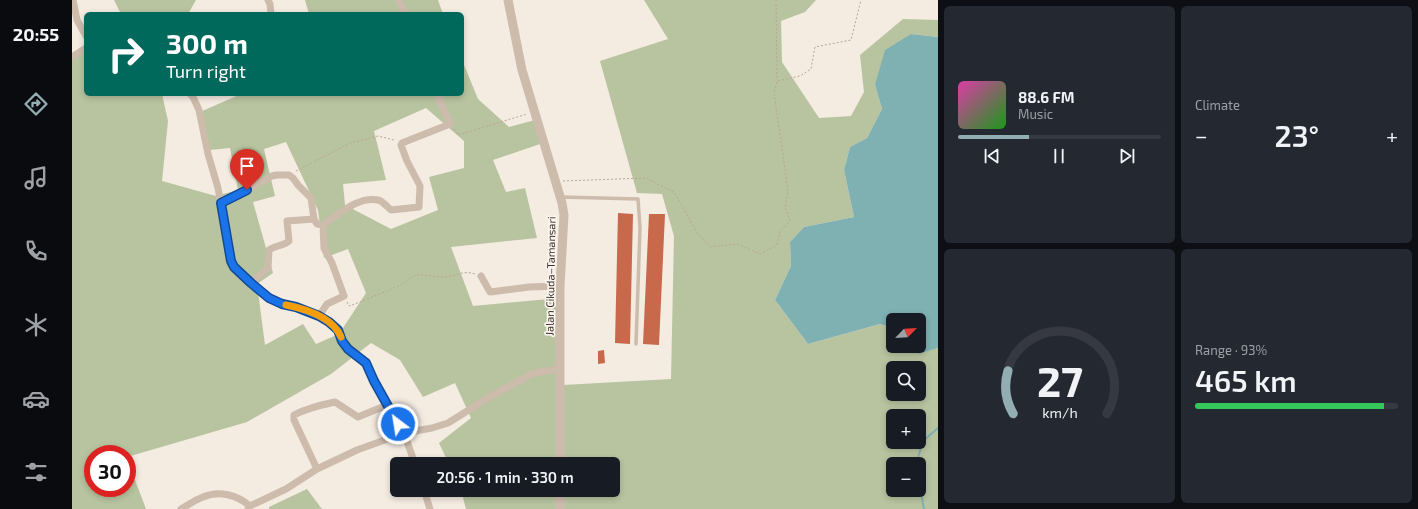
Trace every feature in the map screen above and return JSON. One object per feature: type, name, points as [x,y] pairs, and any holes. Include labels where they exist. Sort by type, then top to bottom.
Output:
[{"type":"street","points":[[73,0],[77,20],[84,32]]},
{"type":"street","points":[[268,0],[271,12]]},
{"type":"street","points":[[399,0],[404,12]]},
{"type":"street","name":"Jalan Cikuda–Tamansari","points":[[508,0],[522,70],[564,215],[560,286],[560,457]]},
{"type":"street","points":[[72,58],[84,49]]},
{"type":"street","points":[[192,96],[199,110],[208,154],[218,188],[231,261],[234,267],[269,298],[282,304],[296,307],[319,316],[338,330],[342,341],[348,349],[366,363],[387,405],[404,433],[413,457]]},
{"type":"street","points":[[221,203],[272,176],[289,175],[311,198],[314,219],[317,224],[323,224],[354,204],[370,200],[380,200],[391,210],[419,207],[420,186],[407,161],[402,143],[450,124],[438,96]]},
{"type":"street","points":[[251,283],[268,268],[268,250],[272,247],[287,243],[289,240],[287,221],[314,219]]},
{"type":"street","points":[[319,316],[327,304],[344,296],[332,263],[324,248],[323,224]]},
{"type":"street","points":[[481,276],[490,292],[529,287],[560,286]]},
{"type":"street","points":[[181,509],[204,496],[222,493],[236,497],[249,507],[286,489],[317,469],[357,450],[404,433],[432,428],[448,423],[491,396],[530,375],[560,369]]},
{"type":"street","points":[[317,469],[294,420],[294,415],[323,404],[335,402],[358,417],[387,405]]},
{"type":"street","points":[[426,497],[430,509]]},
{"type":"street","points":[[560,497],[560,509]]},
{"type":"lane","points":[[560,197],[638,199],[640,228],[636,344]]},
{"type":"path","points":[[555,181],[646,178],[676,192],[697,234],[710,247],[738,244],[760,254],[777,244],[780,231],[790,221],[785,207],[788,191],[774,94],[777,81],[776,0]]},
{"type":"path","points":[[777,81],[800,76],[811,69],[816,47],[851,40],[861,0]]},
{"type":"path","points":[[450,124],[458,135],[534,112]]},
{"type":"path","points":[[289,175],[350,143],[378,136],[402,143]]},
{"type":"path","points":[[344,296],[349,306],[403,284],[416,275],[445,277],[468,272],[481,276]]},
{"type":"green space","points":[[114,0],[196,0],[189,12],[120,12]]},
{"type":"green space","points":[[305,0],[438,0],[442,12],[308,12]]},
{"type":"green space","points":[[644,0],[816,0],[805,12],[781,21],[782,62],[819,118],[851,116],[864,92],[860,55],[903,19],[938,20],[938,37],[911,34],[875,85],[882,109],[867,138],[850,147],[844,170],[854,217],[804,227],[790,242],[791,266],[775,300],[808,344],[880,324],[886,326],[886,353],[926,353],[926,351],[938,348],[938,509],[466,509],[463,497],[620,497],[620,457],[446,457],[439,443],[471,418],[455,383],[423,397],[400,360],[371,343],[331,374],[247,422],[136,454],[136,445],[84,445],[84,497],[136,497],[136,483],[146,509],[72,509],[72,55],[84,47],[84,96],[162,96],[168,121],[162,181],[216,196],[238,190],[230,148],[210,150],[200,112],[236,96],[464,96],[464,65],[478,99],[509,127],[535,120],[543,143],[493,160],[506,192],[525,188],[537,238],[451,247],[473,306],[560,298],[563,385],[671,379],[674,236],[662,194],[637,193],[600,61],[668,39]],"holes":[[[426,108],[464,141],[464,168],[429,177],[438,210],[391,229],[345,205],[343,184],[386,180],[374,131]],[[286,142],[318,210],[324,258],[348,249],[366,293],[339,334],[316,344],[303,324],[265,345],[257,284],[273,273],[253,202],[275,196],[264,149]]]},
{"type":"green space","points":[[307,489],[322,509],[269,509],[269,507]]},
{"type":"water","points":[[911,34],[938,37],[938,348],[926,352],[926,313],[886,313],[886,326],[880,324],[808,344],[775,300],[791,266],[790,242],[804,227],[854,217],[844,170],[850,147],[867,138],[882,109],[875,85],[885,50]]},
{"type":"building","points":[[618,213],[633,214],[630,344],[615,343]]},
{"type":"building","points":[[649,214],[665,214],[659,345],[643,344]]},
{"type":"building","points":[[604,350],[605,363],[598,364],[598,351]]},
{"type":"waterway","points":[[918,457],[923,441],[938,428]]},
{"type":"waterway","points":[[922,497],[924,509]]},
{"type":"slow traffic","points":[[286,305],[296,307],[319,316],[338,330],[341,337]]},
{"type":"route","points":[[247,190],[221,203],[231,261],[234,267],[259,291],[269,298],[282,304],[296,307],[319,316],[338,330],[342,341],[348,349],[366,363],[374,381],[398,424]]}]
